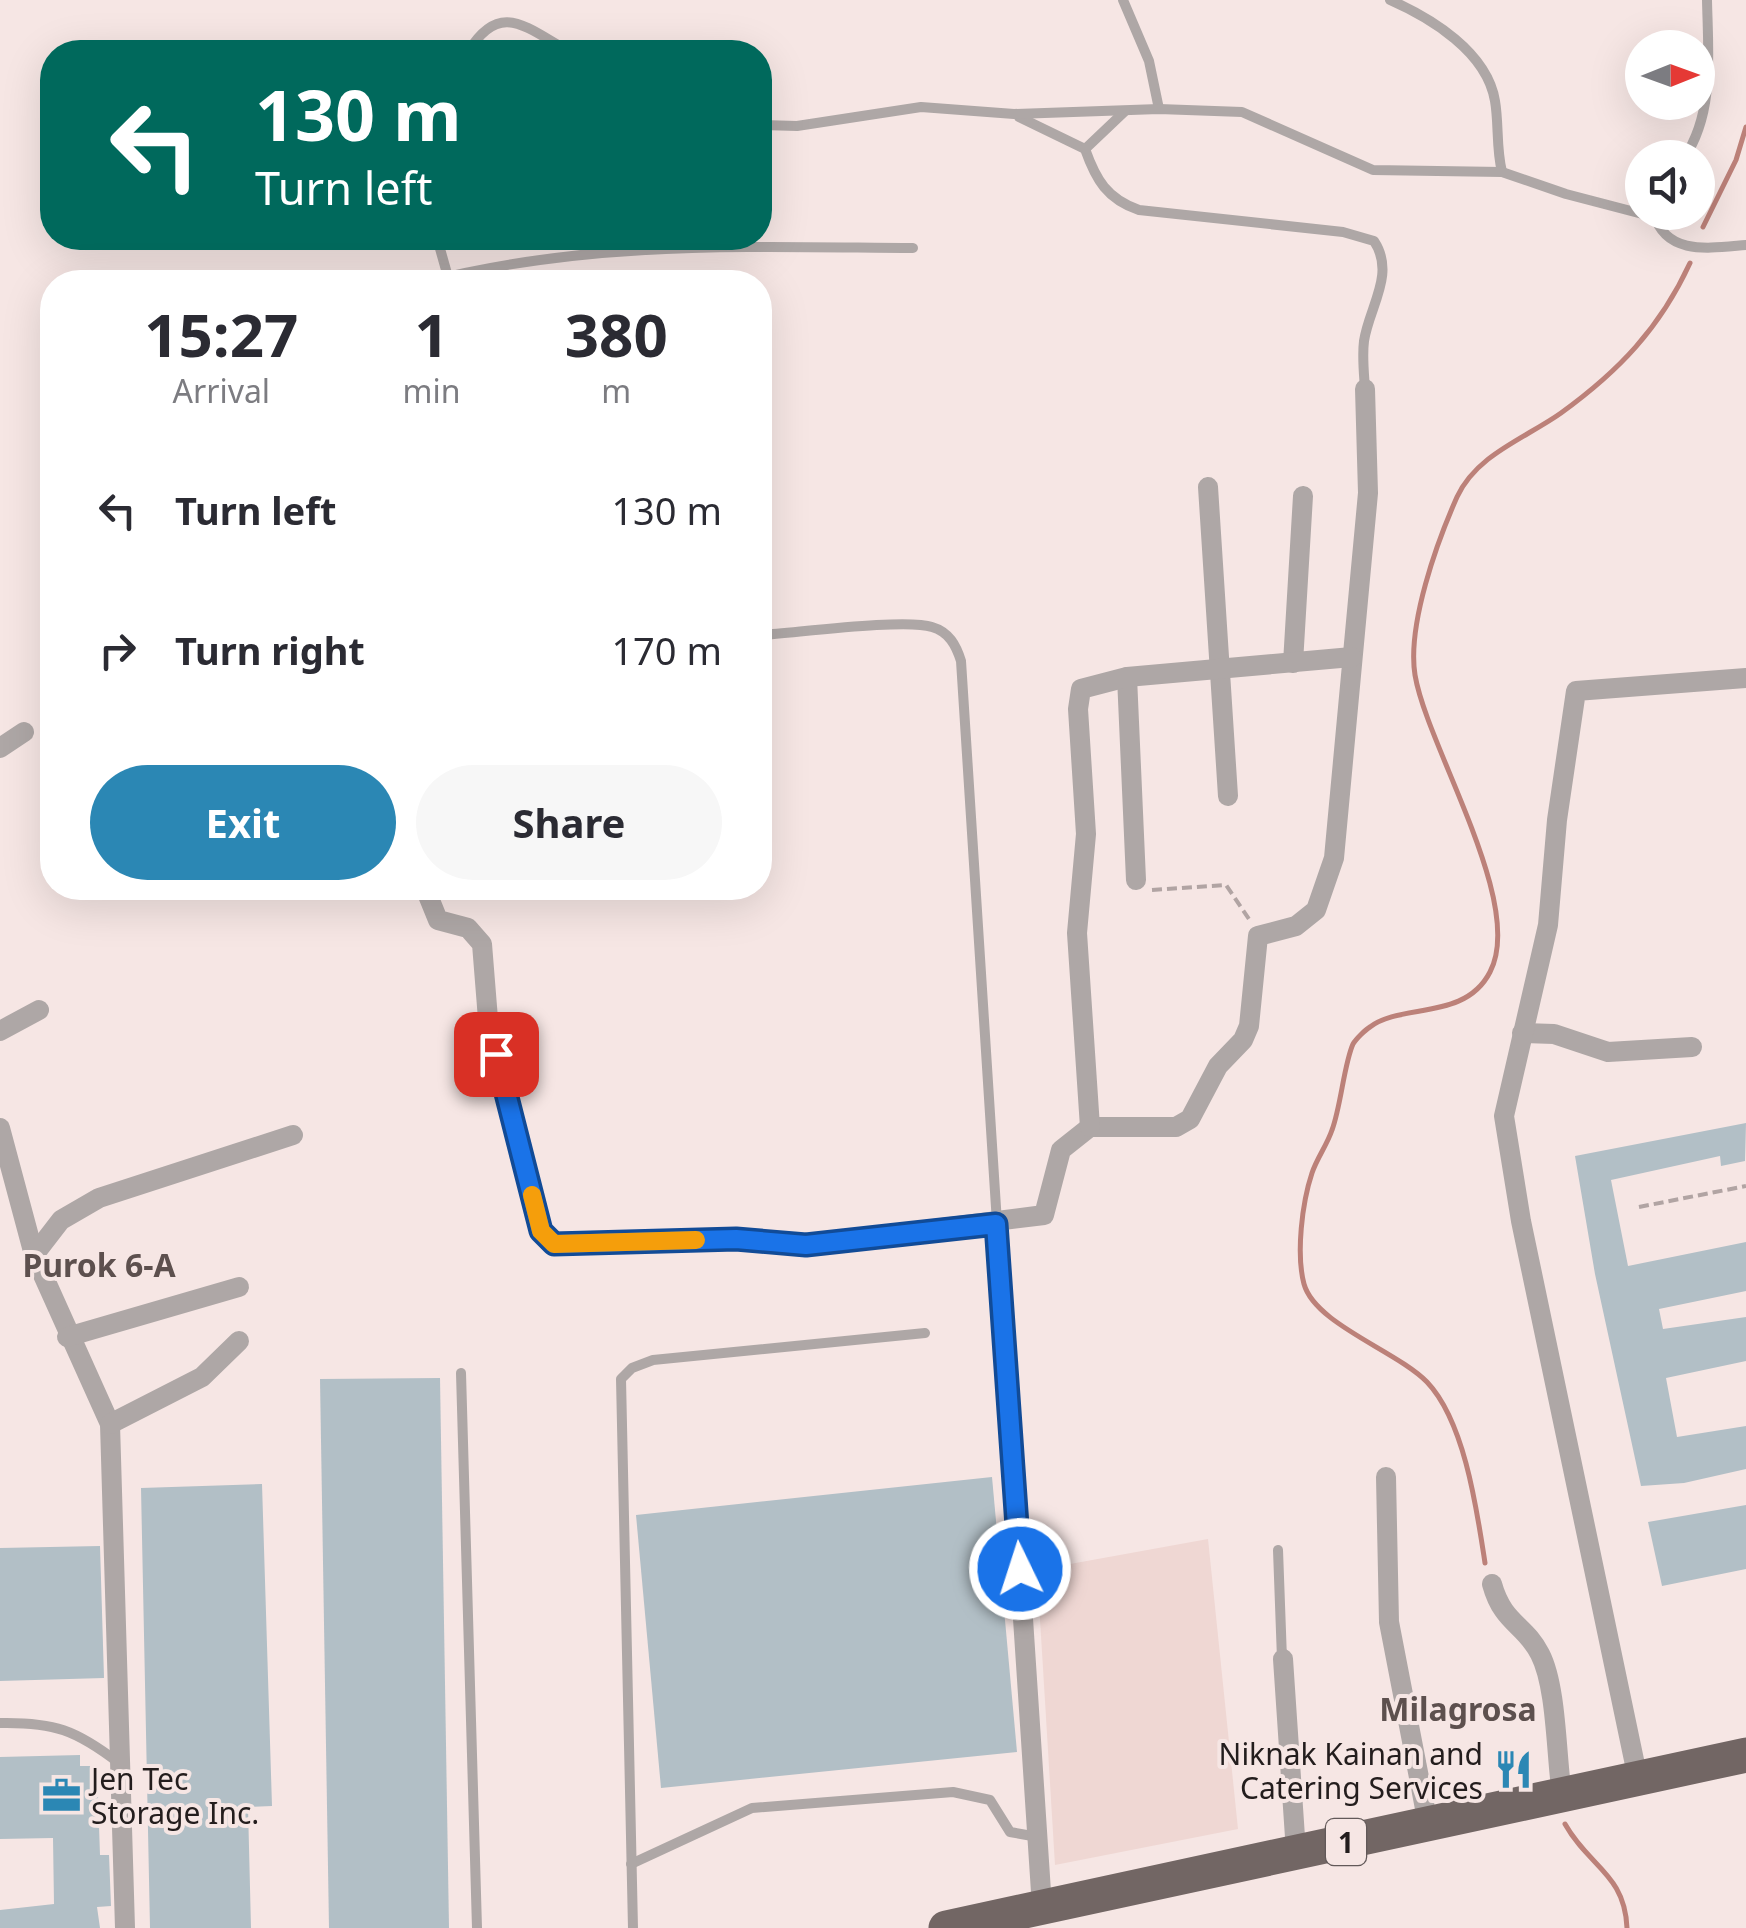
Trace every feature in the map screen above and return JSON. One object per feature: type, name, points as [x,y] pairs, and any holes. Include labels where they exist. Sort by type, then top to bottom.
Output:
[{"type":"highway","name":"1","points":[[946,1928],[1746,1756]]},
{"type":"street","points":[[430,900],[438,920],[468,928],[482,944],[488,1019],[541,1231],[549,1242],[736,1239],[806,1245],[1044,1215],[1061,1150],[1090,1127],[1176,1127],[1190,1118],[1218,1066],[1243,1040],[1249,1026],[1258,936],[1296,926],[1316,910],[1324,894],[1334,858],[1334,826],[1347,753],[1368,493],[1365,389]]},
{"type":"street","points":[[1208,488],[1228,796]]},
{"type":"street","points":[[1294,663],[1303,496]]},
{"type":"street","points":[[1090,1127],[1077,934],[1086,834],[1079,697],[1087,684],[1127,677],[1352,657]]},
{"type":"street","points":[[1127,677],[1136,880]]},
{"type":"street","points":[[1638,1779],[1505,1141],[1507,1091],[1548,924],[1556,820],[1576,691],[1746,678]]},
{"type":"street","points":[[0,748],[24,732]]},
{"type":"street","points":[[0,1031],[39,1010]]},
{"type":"street","points":[[1522,1032],[1554,1034],[1608,1052],[1692,1047]]},
{"type":"street","points":[[0,1128],[34,1255],[67,1336],[110,1424],[125,1928]]},
{"type":"street","points":[[34,1255],[60,1220],[100,1198],[294,1136]]},
{"type":"street","points":[[996,1224],[1042,1907]]},
{"type":"street","points":[[67,1336],[238,1287]]},
{"type":"street","points":[[110,1424],[202,1377],[239,1341]]},
{"type":"street","points":[[1386,1477],[1389,1622],[1428,1824]]},
{"type":"street","points":[[1492,1584],[1499,1610],[1540,1652],[1551,1689],[1562,1795]]},
{"type":"street","points":[[1282,1659],[1296,1852]]},
{"type":"lane","points":[[1123,0],[1149,61],[1159,109]]},
{"type":"lane","points":[[1390,0],[1425,16],[1460,43],[1480,70],[1496,104],[1502,172]]},
{"type":"lane","points":[[1694,140],[1704,110],[1707,0]]},
{"type":"lane","points":[[474,40],[494,16],[508,15],[550,40]]},
{"type":"lane","points":[[772,125],[797,126],[921,108],[1014,114],[1159,109],[1242,112],[1373,170],[1502,172],[1566,194],[1625,208]]},
{"type":"lane","points":[[1085,150],[1125,111]]},
{"type":"lane","points":[[1014,114],[1085,150],[1105,191],[1121,204],[1139,210],[1342,232],[1374,241],[1384,260],[1384,272],[1364,336],[1365,389]]},
{"type":"lane","points":[[1665,230],[1674,243],[1746,245]]},
{"type":"lane","points":[[772,249],[913,248]]},
{"type":"lane","points":[[473,270],[591,251],[698,250]]},
{"type":"lane","points":[[772,634],[918,624],[945,633],[956,644],[961,661],[996,1224]]},
{"type":"lane","points":[[633,1928],[620,1379],[632,1368],[653,1360],[925,1334]]},
{"type":"lane","points":[[461,1373],[476,1928]]},
{"type":"lane","points":[[1278,1550],[1282,1659]]},
{"type":"lane","points":[[0,1723],[59,1726],[79,1734],[120,1764]]},
{"type":"lane","points":[[632,1864],[752,1808],[914,1795],[975,1794],[990,1800],[1010,1832],[1038,1837]]},
{"type":"path","points":[[1136,880],[1140,887],[1149,890],[1226,886],[1258,936]]},
{"type":"path","points":[[1640,1208],[1746,1186]]},
{"type":"shaded area","points":[[1208,1539],[1238,1829],[1055,1865],[1037,1570]]},
{"type":"building","points":[[1746,1123],[1745,1161],[1721,1166],[1720,1156],[1611,1180],[1628,1266],[1746,1242],[1746,1291],[1659,1309],[1663,1329],[1746,1317],[1746,1361],[1666,1378],[1677,1437],[1746,1426],[1746,1469],[1684,1483],[1641,1486],[1595,1274],[1575,1156]]},
{"type":"building","points":[[440,1378],[449,1928],[329,1928],[320,1379]]},
{"type":"building","points":[[992,1477],[1017,1752],[661,1788],[636,1515]]},
{"type":"building","points":[[262,1484],[272,1806],[248,1807],[251,1928],[150,1928],[141,1488]]},
{"type":"building","points":[[1746,1505],[1746,1569],[1662,1586],[1648,1522]]},
{"type":"building","points":[[100,1546],[104,1678],[0,1681],[0,1548]]},
{"type":"building","points":[[80,1755],[80,1766],[97,1766],[100,1855],[109,1855],[111,1906],[97,1907],[100,1928],[0,1928],[0,1910],[54,1904],[53,1838],[0,1839],[0,1757]]},
{"type":"waterway","points":[[1715,203],[1736,160],[1746,127]]},
{"type":"waterway","points":[[1485,1563],[1467,1468],[1440,1399],[1414,1371],[1324,1312],[1304,1284],[1300,1244],[1305,1199],[1335,1120],[1354,1042],[1383,1020],[1465,998],[1490,972],[1498,943],[1495,907],[1485,867],[1423,706],[1415,675],[1415,632],[1449,516],[1466,482],[1489,458],[1561,413],[1636,347],[1665,308],[1690,263]]},
{"type":"waterway","points":[[1565,1824],[1613,1883],[1625,1910],[1627,1928]]},
{"type":"slow traffic","points":[[532,1195],[541,1231],[554,1244],[696,1240]]},
{"type":"place","name":"Niknak Kainan and Catering Services","points":[[1513,1770]]},
{"type":"place","name":"Jen Tec Storage Inc.","points":[[61,1795]]},
{"type":"district","name":"Purok 6-A","points":[[99,1264]]},
{"type":"district","name":"Milagrosa","points":[[1458,1708]]},
{"type":"route","points":[[496,1054],[541,1231],[554,1244],[736,1239],[806,1245],[996,1224],[1020,1569]]}]
